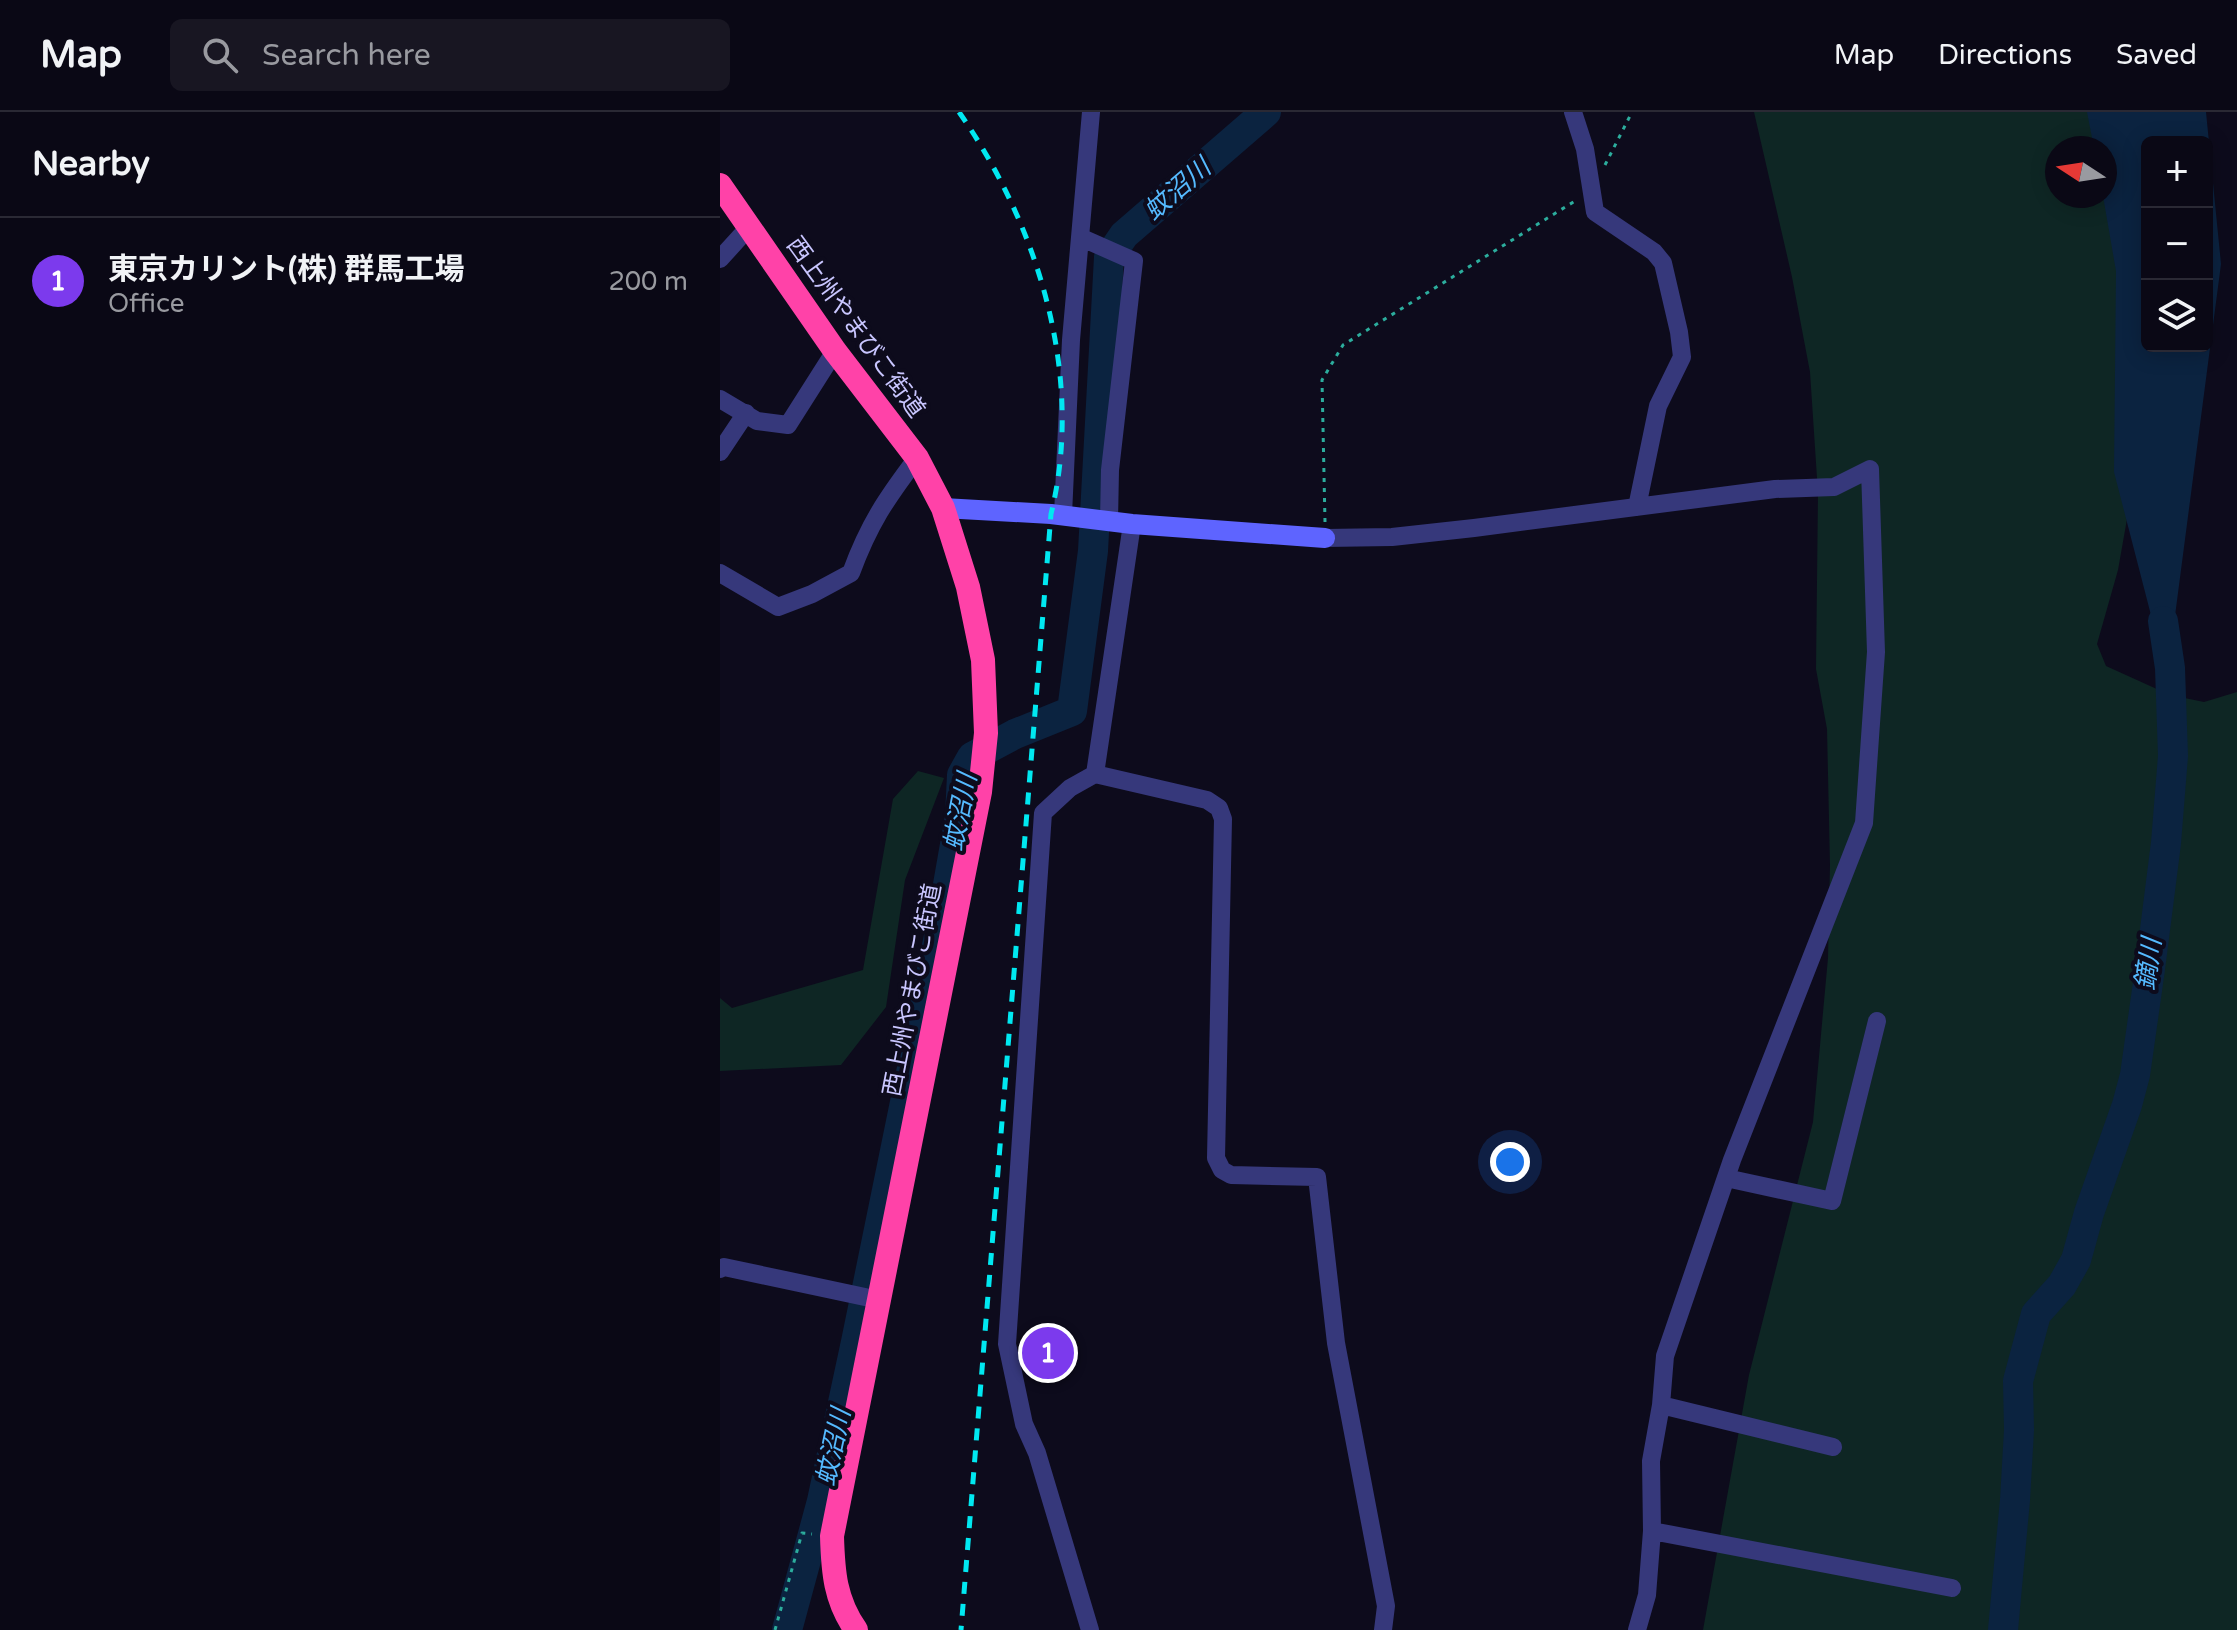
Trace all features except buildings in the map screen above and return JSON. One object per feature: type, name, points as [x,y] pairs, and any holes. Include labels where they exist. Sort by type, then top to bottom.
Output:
[{"type":"highway","name":"西上州やまびこ街道","points":[[720,185],[835,351],[917,458],[943,508],[968,587],[983,660],[986,733],[980,792],[868,1299],[832,1536],[833,1580],[856,1630]]},
{"type":"street","points":[[1063,515],[1071,340],[1088,241],[1091,112]]},
{"type":"street","points":[[1573,112],[1585,149],[1595,212],[1654,252],[1663,263],[1679,332],[1682,357],[1658,406],[1637,507]]},
{"type":"street","points":[[720,259],[749,227]]},
{"type":"street","points":[[1088,241],[1134,261],[1110,470],[1109,521]]},
{"type":"street","points":[[720,399],[757,421],[788,425],[835,351]]},
{"type":"street","points":[[720,452],[746,413]]},
{"type":"street","points":[[720,573],[778,607],[812,594],[851,573],[864,538],[883,503],[917,458]]},
{"type":"street","points":[[943,508],[1063,515],[1132,524],[1325,538],[1392,537],[1775,489],[1834,487],[1870,469],[1876,652],[1864,823],[1726,1178],[1665,1356],[1661,1405],[1651,1461],[1652,1531],[1647,1595],[1637,1630]]},
{"type":"street","points":[[1095,774],[1132,524]]},
{"type":"street","points":[[1090,1630],[1037,1453],[1024,1424],[1007,1344],[1043,813],[1070,788],[1095,774],[1207,800],[1219,808],[1223,819],[1216,1158],[1222,1170],[1231,1175],[1317,1177],[1336,1343],[1386,1606],[1383,1630]]},
{"type":"street","points":[[1726,1178],[1832,1201],[1877,1021]]},
{"type":"street","points":[[720,1269],[724,1267],[868,1299]]},
{"type":"street","points":[[1661,1405],[1833,1447]]},
{"type":"street","points":[[1652,1531],[1952,1588]]},
{"type":"path","points":[[1325,538],[1322,380],[1343,345],[1592,190],[1632,112]]},
{"type":"path","points":[[775,1630],[802,1533],[832,1536]]},
{"type":"green space","points":[[1754,112],[2122,112],[2127,519],[2118,570],[2097,644],[2106,666],[2170,695],[2204,702],[2237,692],[2237,1630],[1703,1630],[1749,1375],[1813,1122],[1828,958],[1830,865],[1827,729],[1816,669],[1818,493],[1810,372],[1792,277]]},
{"type":"green space","points":[[918,771],[944,778],[905,880],[886,1007],[841,1065],[720,1071],[720,998],[732,1008],[863,970],[893,799]]},
{"type":"water","points":[[2087,112],[2206,112],[2208,136],[2141,136],[2141,352],[2209,352],[2167,677],[2114,472],[2116,271],[2105,208],[2117,208],[2117,136],[2092,136]]},
{"type":"water","points":[[2213,183],[2221,264],[2213,325]]},
{"type":"waterway","name":"蚊沼川","points":[[787,1630],[822,1501],[856,1342],[939,936],[960,816],[962,775],[972,757],[1015,734],[1072,711],[1093,551],[1109,257],[1124,235],[1266,112]]},
{"type":"waterway","name":"鏑川","points":[[2003,1630],[2015,1500],[2018,1381],[2036,1314],[2062,1285],[2076,1260],[2135,1075],[2166,843],[2173,756],[2170,668],[2163,621]]},
{"type":"railway","points":[[959,112],[987,156],[1032,252],[1058,356],[1062,409],[961,1630]]},
{"type":"place","name":"東京カリント(株) 群馬工場","points":[[1048,1353]]}]
